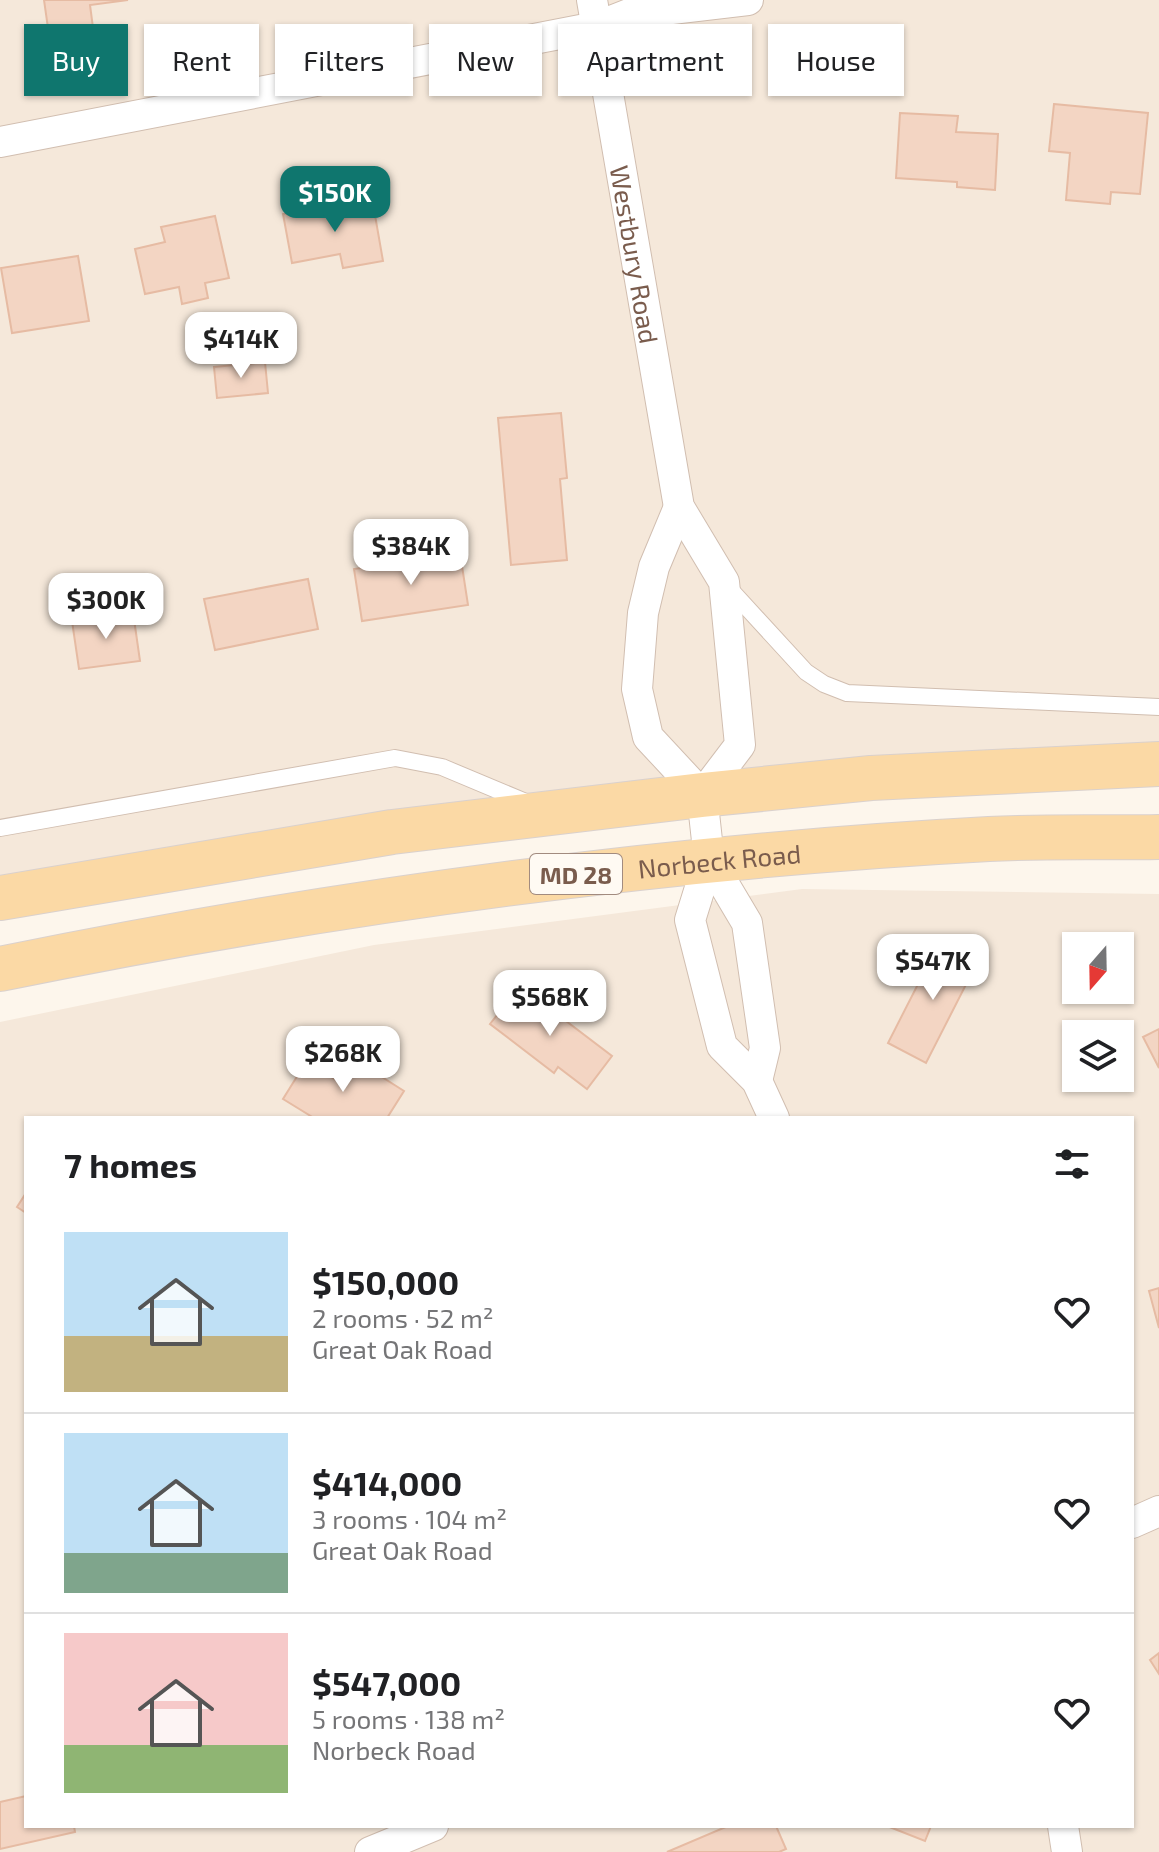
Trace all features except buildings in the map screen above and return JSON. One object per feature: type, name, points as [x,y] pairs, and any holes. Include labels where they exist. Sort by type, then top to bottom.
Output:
[{"type":"main road","name":"MD 28","points":[[0,898],[392,832],[702,795],[871,778],[1159,764]]},
{"type":"main road","name":"Norbeck Road","points":[[0,969],[350,904],[519,880],[709,859],[992,839],[1159,837]]},
{"type":"street","points":[[0,142],[594,13],[629,14],[748,0]]},
{"type":"street","name":"Westbury Road","points":[[594,13],[679,507],[724,582],[740,745],[702,795]]},
{"type":"street","points":[[679,507],[654,567],[643,613],[637,689],[648,737],[702,795],[709,859],[690,920],[722,1046],[757,1081],[773,1116]]},
{"type":"street","points":[[709,859],[747,923],[765,1048],[757,1081]]},
{"type":"street","points":[[1134,1522],[1159,1511]]},
{"type":"street","points":[[370,1852],[428,1828]]},
{"type":"street","points":[[1063,1828],[1067,1852]]},
{"type":"lane","points":[[724,582],[806,672],[824,684],[847,693],[1159,707]]},
{"type":"lane","points":[[0,828],[395,758],[442,767],[551,813]]},
{"type":"shaded area","points":[[0,0],[1159,0],[1159,764],[0,898]]},
{"type":"shaded area","points":[[802,889],[1159,894],[1159,1852],[0,1852],[0,1022],[374,945]]}]
